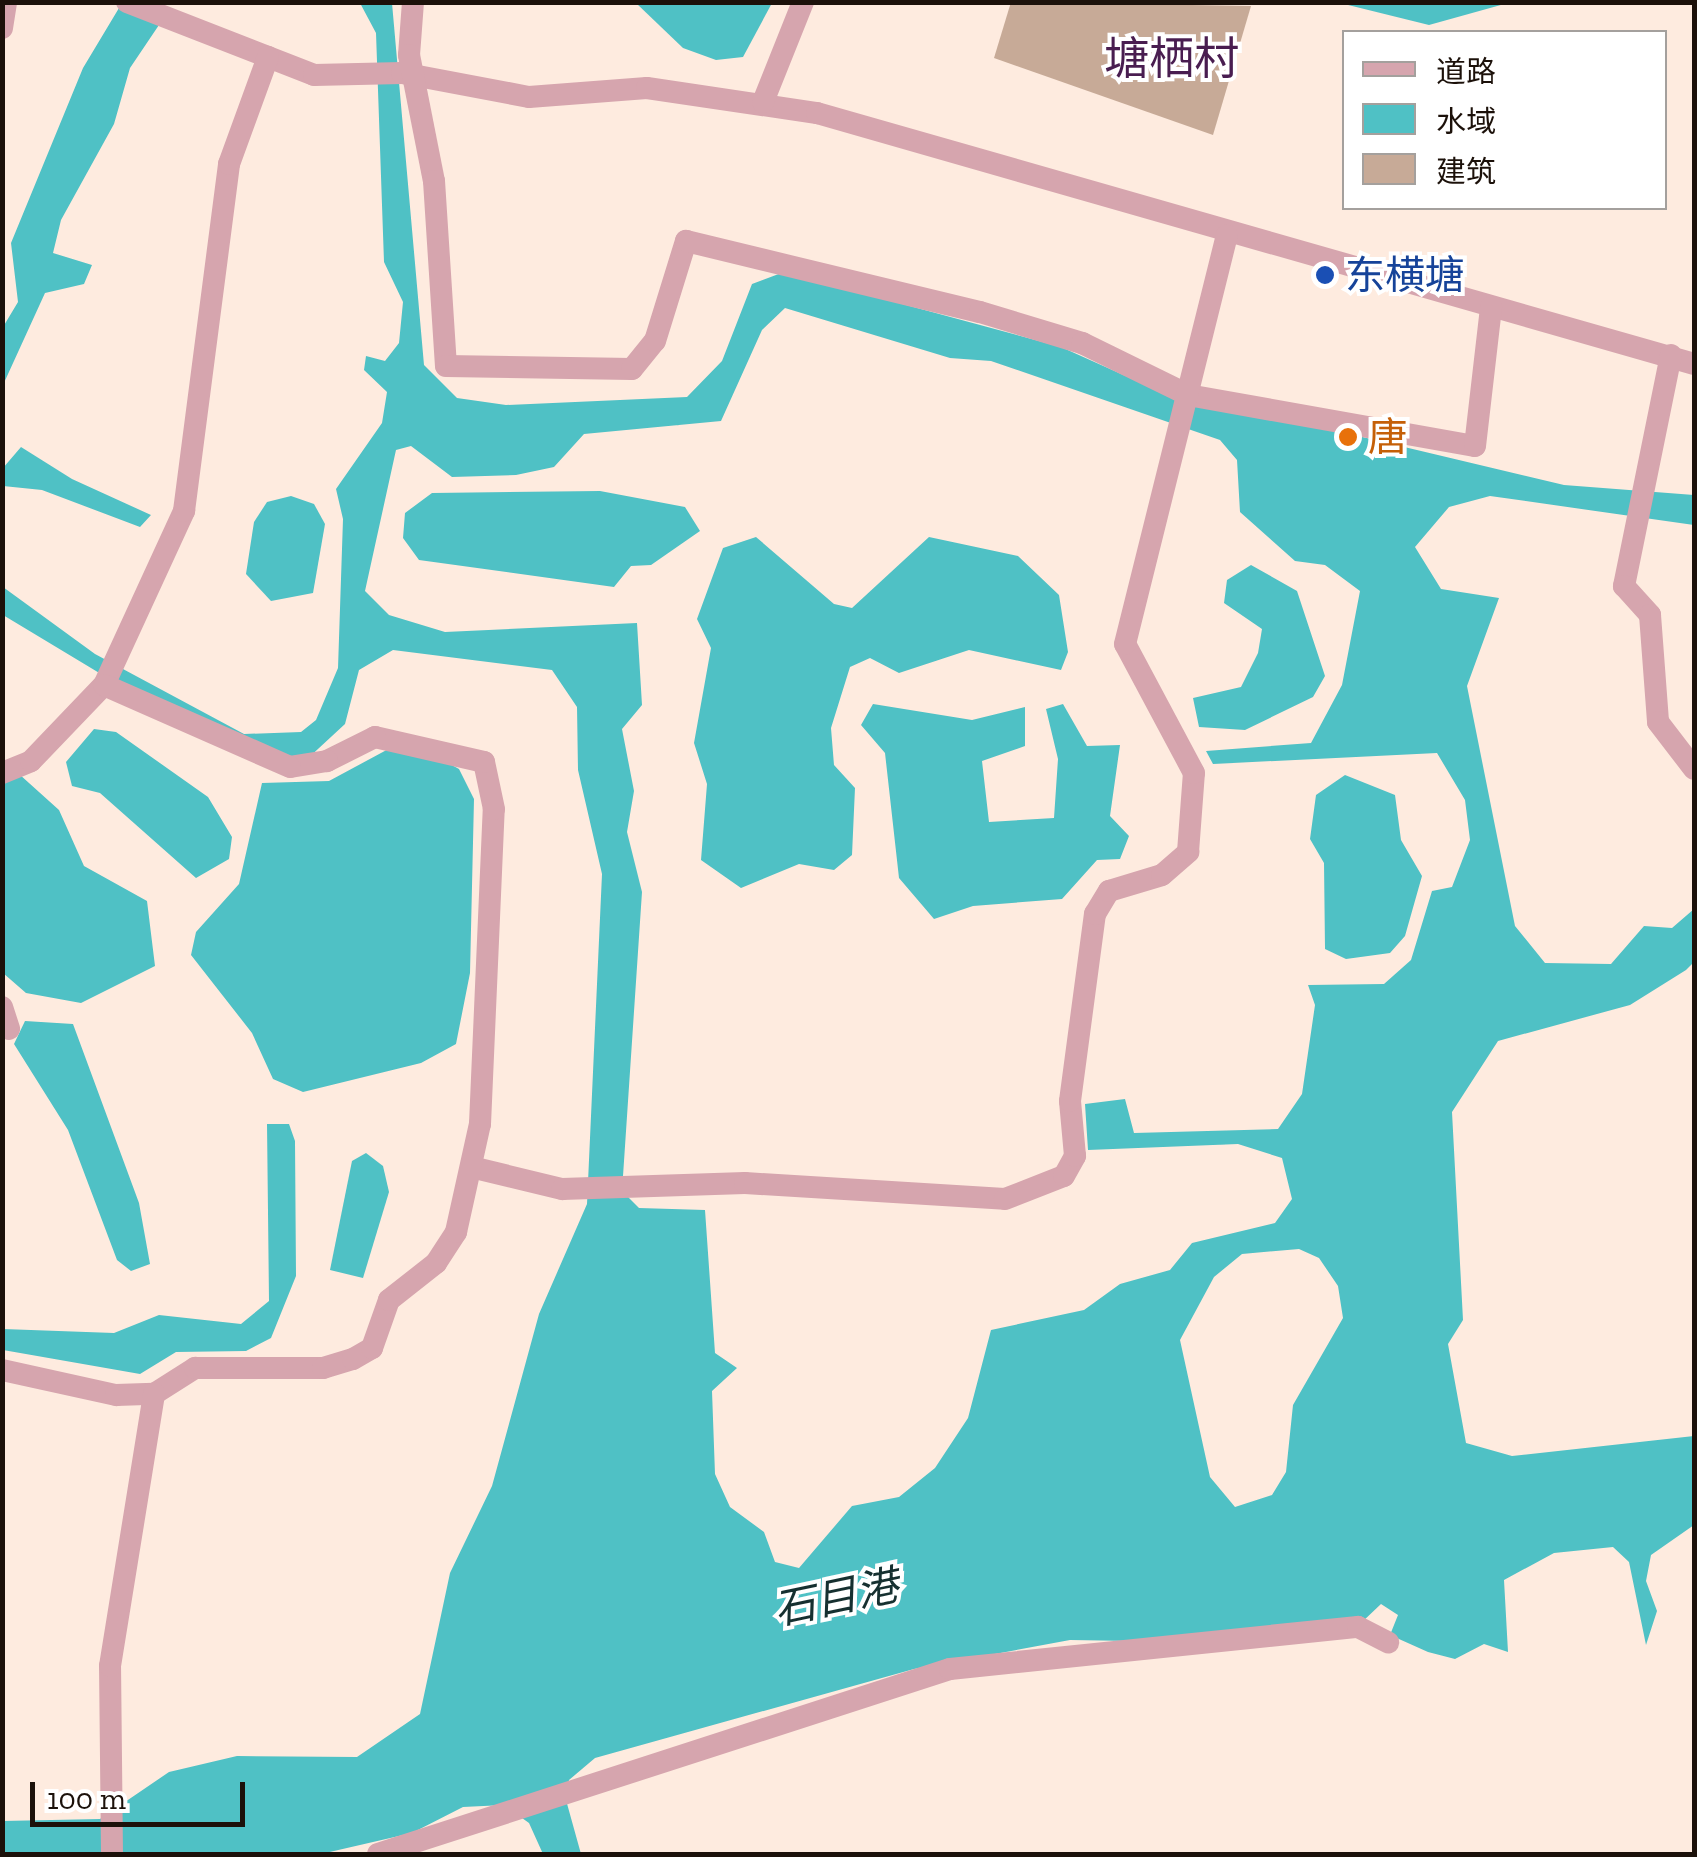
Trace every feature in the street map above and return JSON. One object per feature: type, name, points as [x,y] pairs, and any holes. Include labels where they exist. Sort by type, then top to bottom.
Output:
[{"type":"street","points":[[2,28],[6,2]]},
{"type":"street","points":[[127,2],[314,75],[410,73],[529,97],[647,88],[763,102],[1227,236],[1694,364]]},
{"type":"street","points":[[413,2],[410,73],[446,366],[632,369],[655,341],[686,241],[980,312],[1082,343],[1189,394],[1475,446],[1491,307]]},
{"type":"street","points":[[763,102],[803,2]]},
{"type":"street","points":[[2,773],[31,762],[104,685],[187,500],[229,164],[268,57]]},
{"type":"street","points":[[471,1167],[562,1189],[745,1183],[1005,1199],[1064,1176],[1075,1156],[1070,1101],[1094,914],[1110,890],[1162,875],[1188,852],[1194,773],[1125,644],[1227,236]]},
{"type":"street","points":[[1671,356],[1624,586],[1650,614],[1658,722],[1694,770]]},
{"type":"street","points":[[2,1370],[116,1395],[154,1394],[195,1368],[324,1368],[372,1348],[390,1300],[436,1263],[456,1232],[471,1167],[491,964],[494,809],[484,762],[375,736],[328,761],[290,766],[104,685]]},
{"type":"street","points":[[112,1854],[110,1666],[154,1394]]},
{"type":"street","points":[[378,1854],[950,1668],[1358,1627],[1388,1642]]},
{"type":"water","points":[[636,2],[772,3],[743,57],[716,60],[683,48]]},
{"type":"water","points":[[1508,2],[1429,25],[1340,3]]},
{"type":"water","points":[[122,3],[161,22],[130,68],[114,124],[61,220],[53,253],[92,265],[84,284],[45,293],[3,385],[3,327],[18,302],[11,243],[83,68]]},
{"type":"water","name":"石目港","points":[[360,3],[392,3],[424,365],[457,398],[506,405],[687,397],[722,361],[752,284],[784,272],[1061,347],[1148,386],[1564,485],[1694,495],[1694,525],[1490,496],[1449,507],[1415,547],[1441,589],[1499,598],[1467,686],[1515,926],[1545,963],[1611,964],[1644,926],[1672,928],[1694,909],[1694,962],[1686,970],[1630,1005],[1498,1041],[1452,1112],[1463,1320],[1448,1344],[1466,1443],[1512,1456],[1694,1436],[1694,1525],[1651,1555],[1646,1581],[1657,1611],[1646,1645],[1629,1562],[1613,1547],[1554,1553],[1504,1580],[1508,1652],[1484,1644],[1455,1659],[1428,1652],[1390,1635],[1398,1615],[1381,1604],[1361,1623],[1195,1642],[1070,1640],[914,1669],[595,1758],[569,1780],[566,1800],[581,1854],[543,1854],[529,1823],[504,1805],[463,1807],[412,1833],[321,1854],[3,1854],[2,1821],[100,1819],[169,1772],[237,1756],[357,1757],[420,1714],[450,1573],[492,1486],[539,1314],[587,1204],[602,874],[578,770],[577,707],[552,670],[393,650],[359,670],[345,724],[305,761],[174,718],[3,615],[3,587],[95,654],[244,734],[301,732],[316,720],[338,668],[343,519],[336,489],[382,423],[387,392],[364,370],[366,356],[385,361],[399,343],[403,302],[384,262],[376,33]],"holes":[[[785,308],[950,358],[991,361],[1220,440],[1237,460],[1240,512],[1295,561],[1325,565],[1360,591],[1342,685],[1311,743],[1206,751],[1213,764],[1437,753],[1465,800],[1470,840],[1452,887],[1432,891],[1411,960],[1384,984],[1308,985],[1315,1005],[1302,1094],[1278,1129],[1134,1133],[1125,1099],[1085,1104],[1088,1150],[1238,1144],[1282,1158],[1292,1199],[1275,1223],[1192,1243],[1170,1270],[1120,1284],[1084,1310],[991,1330],[968,1418],[935,1468],[899,1497],[852,1506],[799,1568],[775,1562],[764,1532],[730,1507],[715,1474],[712,1391],[737,1368],[715,1353],[705,1210],[639,1208],[622,1191],[642,892],[627,832],[634,791],[622,729],[642,705],[637,623],[445,632],[389,615],[365,591],[396,450],[411,446],[452,477],[516,475],[554,467],[584,434],[721,421],[762,330]],[[1299,1249],[1319,1258],[1338,1286],[1343,1318],[1293,1405],[1286,1472],[1272,1495],[1235,1507],[1210,1477],[1180,1340],[1214,1277],[1242,1254]]]},
{"type":"water","points":[[21,447],[72,479],[151,515],[140,527],[42,490],[3,486],[3,468]]},
{"type":"water","points":[[600,491],[685,507],[700,531],[651,565],[631,566],[614,587],[419,560],[403,538],[405,513],[432,493]]},
{"type":"water","points":[[291,496],[314,504],[325,524],[313,593],[271,601],[246,574],[254,522],[267,502]]},
{"type":"water","points":[[756,537],[834,604],[852,608],[929,537],[1018,556],[1059,595],[1068,652],[1061,670],[969,650],[899,673],[870,658],[850,667],[831,728],[834,765],[855,788],[852,855],[834,870],[799,864],[741,888],[701,860],[707,784],[694,743],[711,648],[697,619],[723,548]]},
{"type":"water","points":[[1251,565],[1297,591],[1325,676],[1313,697],[1245,730],[1199,727],[1193,698],[1241,687],[1258,653],[1262,629],[1224,603],[1227,580]]},
{"type":"water","points":[[873,704],[972,720],[1025,707],[1025,746],[982,761],[989,822],[1054,818],[1058,759],[1046,709],[1063,704],[1087,746],[1120,745],[1110,816],[1129,836],[1120,859],[1097,860],[1062,899],[973,906],[934,919],[899,878],[885,753],[861,725]]},
{"type":"water","points":[[94,729],[116,732],[208,797],[232,837],[229,859],[196,878],[100,793],[72,786],[66,762]]},
{"type":"water","points":[[394,746],[421,748],[459,769],[474,799],[470,973],[456,1044],[421,1063],[303,1092],[273,1079],[252,1033],[191,955],[196,932],[239,884],[262,783],[329,781]]},
{"type":"water","points":[[19,774],[59,810],[84,866],[147,901],[155,966],[81,1003],[26,993],[3,973],[2,780]]},
{"type":"water","points":[[1345,775],[1395,795],[1401,840],[1422,876],[1405,936],[1390,953],[1346,959],[1325,949],[1324,863],[1310,839],[1316,795]]},
{"type":"water","points":[[25,1021],[73,1024],[139,1203],[150,1264],[131,1271],[117,1260],[68,1130],[14,1044]]},
{"type":"water","points":[[267,1124],[289,1124],[295,1141],[296,1276],[271,1338],[246,1351],[176,1352],[140,1374],[3,1350],[3,1329],[114,1333],[159,1315],[241,1324],[269,1301]]},
{"type":"water","points":[[366,1153],[383,1166],[389,1192],[363,1278],[330,1270],[352,1161]]},
{"type":"building","points":[[1011,2],[1251,6],[1213,135],[994,58]]},
{"type":"place","name":"东横塘","points":[[1325,275]]},
{"type":"place","name":"唐","points":[[1348,437]]},
{"type":"district","name":"塘栖村","points":[[1172,60]]}]
